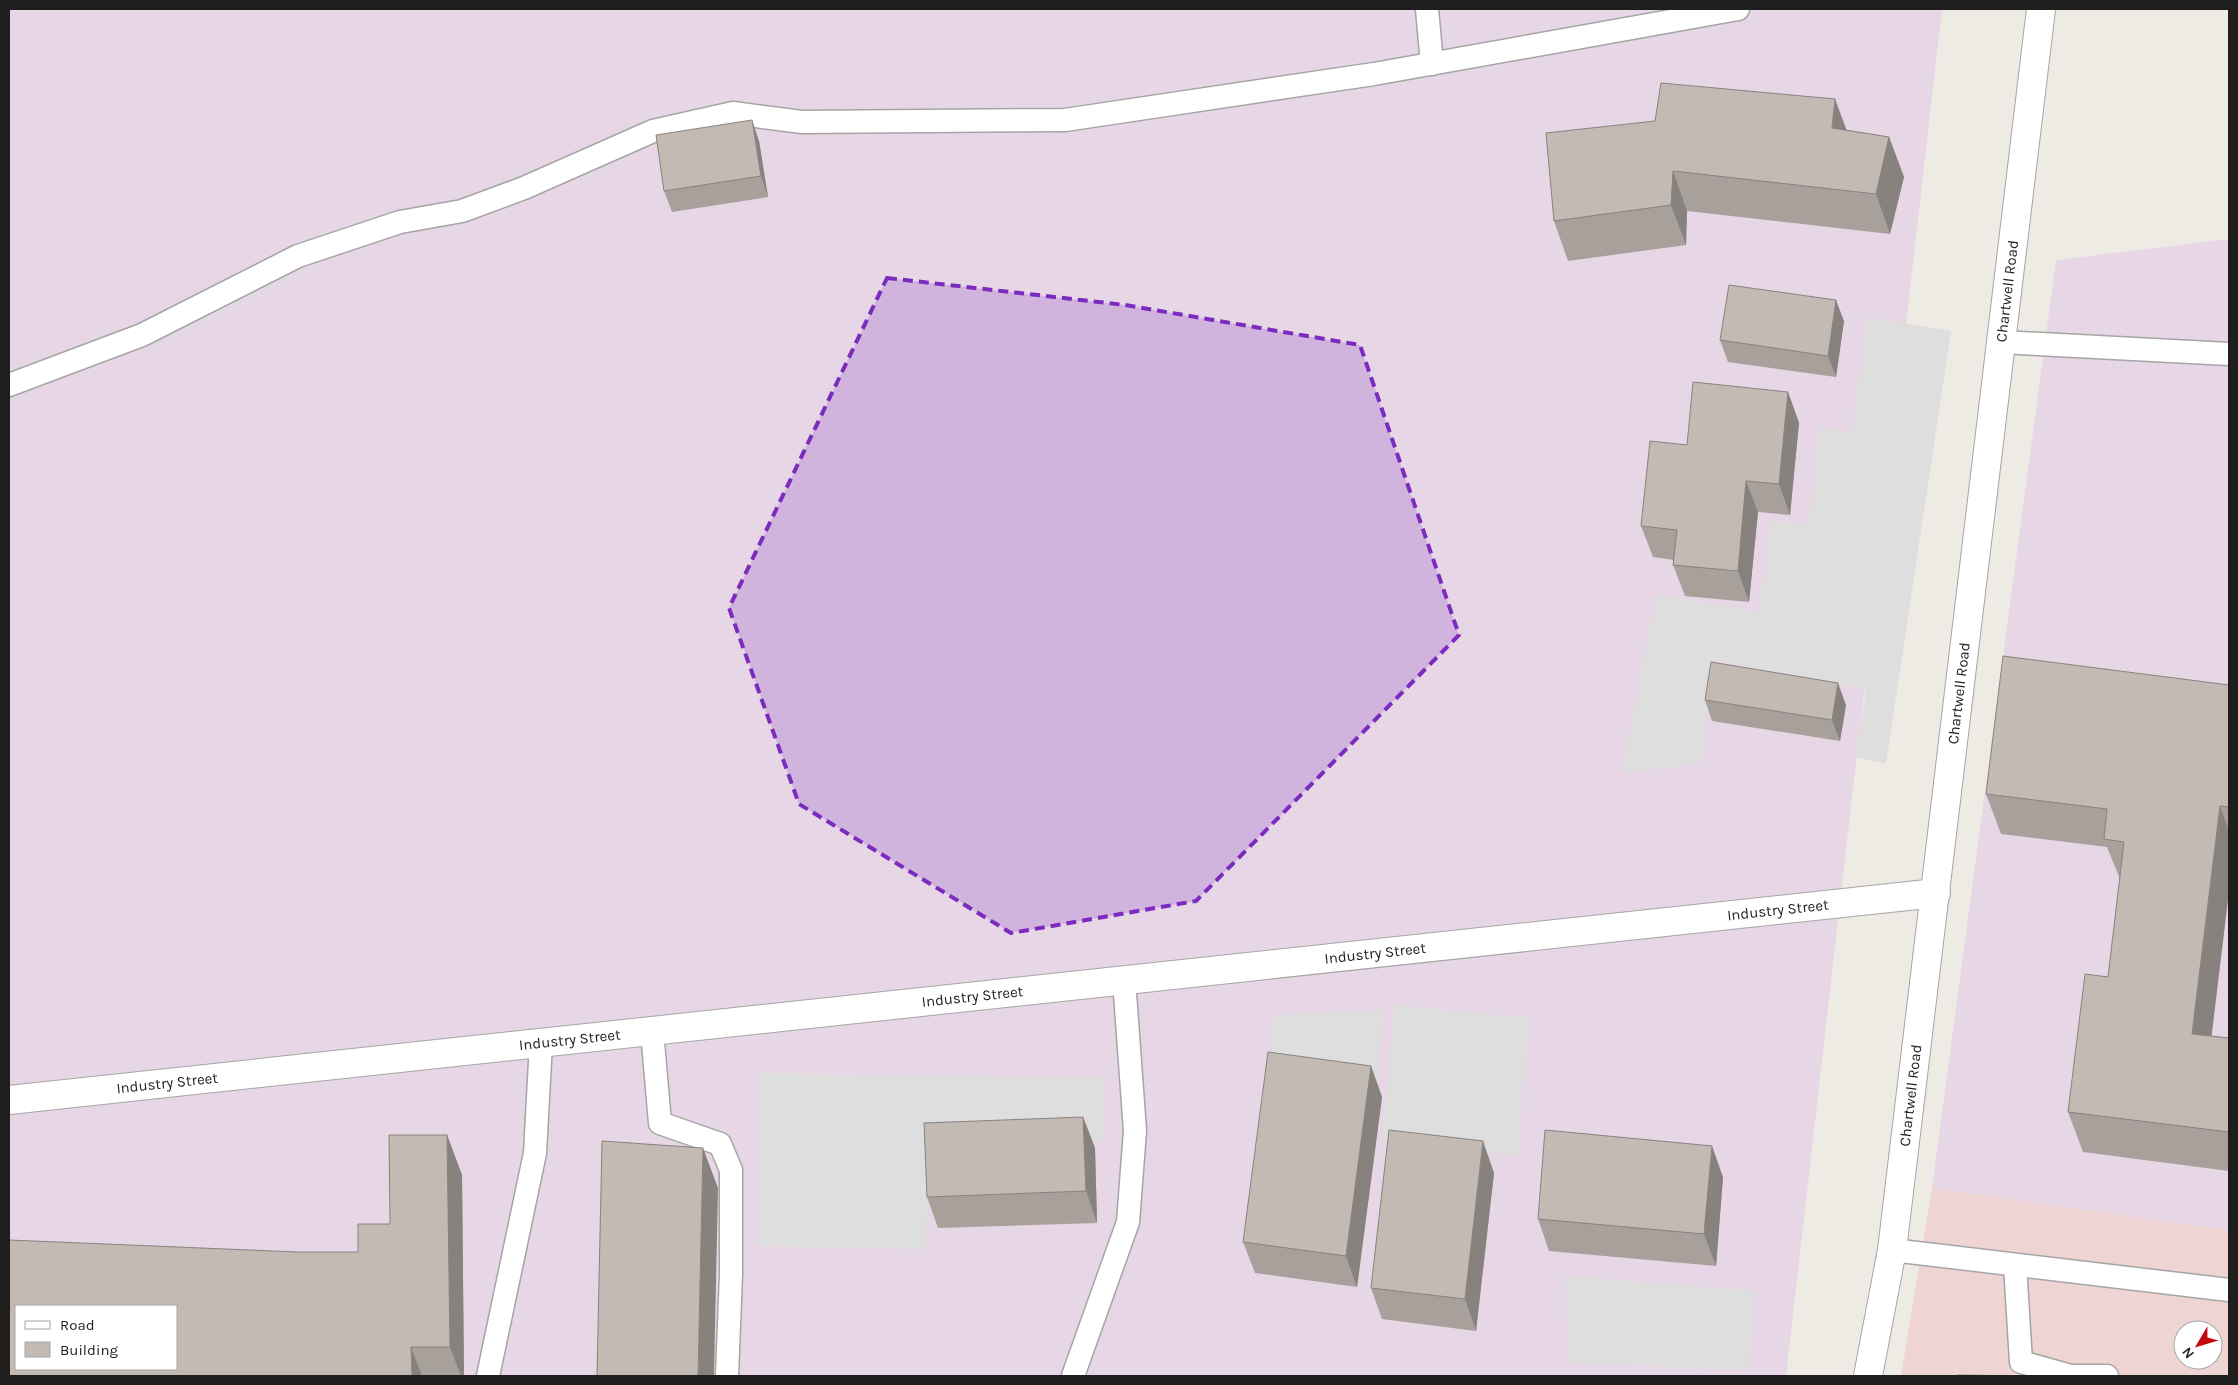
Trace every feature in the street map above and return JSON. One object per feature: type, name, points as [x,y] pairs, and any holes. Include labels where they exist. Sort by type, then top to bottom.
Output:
[{"type":"street","name":"Chartwell Road","points":[[1868,1376],[1892,1250],[2041,9]]},
{"type":"street","name":"Industry Street","points":[[9,1100],[1936,893]]},
{"type":"lane","points":[[1427,9],[1432,64]]},
{"type":"lane","points":[[9,385],[142,335],[298,256],[400,222],[462,211],[524,188],[653,131],[733,113],[802,122],[1065,120],[1432,64],[1738,9]]},
{"type":"lane","points":[[2002,342],[2229,354]]},
{"type":"lane","points":[[1073,1376],[1128,1222],[1135,1131],[1124,980]]},
{"type":"lane","points":[[652,1031],[660,1123],[720,1144],[731,1170],[731,1274],[727,1376]]},
{"type":"lane","points":[[488,1376],[535,1153],[541,1044]]},
{"type":"lane","points":[[1892,1250],[2229,1290]]},
{"type":"lane","points":[[2015,1265],[2020,1362],[2072,1376],[2107,1376]]},
{"type":"highlighted area","points":[[887,278],[1125,305],[1360,345],[1459,635],[1196,901],[1011,933],[799,804],[729,608]]},
{"type":"shaded area","points":[[9,9],[1942,9],[1786,1376],[9,1376]]},
{"type":"shaded area","points":[[2229,239],[2229,1230],[1932,1188],[2056,260]]},
{"type":"shaded area","points":[[1867,317],[1951,331],[1886,764],[1855,757],[1866,690],[1717,661],[1701,763],[1622,774],[1656,594],[1759,612],[1771,521],[1809,524],[1819,427],[1852,433]]},
{"type":"shaded area","points":[[1395,1005],[1529,1018],[1517,1155],[1382,1144]]},
{"type":"shaded area","points":[[1383,1010],[1376,1088],[1264,1069],[1274,1015]]},
{"type":"shaded area","points":[[759,1073],[1104,1078],[1104,1140],[927,1138],[925,1249],[757,1246]]},
{"type":"shaded area","points":[[1932,1188],[2229,1230],[2229,1376],[1901,1376]]},
{"type":"shaded area","points":[[1565,1276],[1756,1291],[1748,1370],[1569,1363]]},
{"type":"building","points":[[1661,83],[1835,99],[1832,128],[1889,137],[1876,194],[1673,171],[1671,205],[1554,221],[1546,133],[1655,121]]},
{"type":"building","points":[[752,120],[761,176],[664,191],[656,135]]},
{"type":"building","points":[[1729,285],[1836,300],[1828,356],[1720,340]]},
{"type":"building","points":[[1693,382],[1788,392],[1779,484],[1746,481],[1738,571],[1673,565],[1677,530],[1641,526],[1650,441],[1687,445]]},
{"type":"building","points":[[2003,656],[2229,685],[2229,807],[2220,806],[2192,1034],[2229,1038],[2229,1132],[2068,1112],[2085,974],[2108,977],[2124,842],[2104,839],[2107,809],[1986,794]]},
{"type":"building","points":[[1711,662],[1838,683],[1832,720],[1705,700]]},
{"type":"building","points":[[1268,1052],[1371,1066],[1346,1256],[1243,1242]]},
{"type":"building","points":[[1083,1117],[1086,1191],[927,1197],[924,1123]]},
{"type":"building","points":[[1389,1130],[1483,1141],[1465,1299],[1371,1288]]},
{"type":"building","points":[[1545,1130],[1712,1146],[1704,1234],[1538,1219]]},
{"type":"building","points":[[389,1135],[447,1135],[450,1347],[411,1347],[412,1376],[9,1376],[9,1240],[297,1252],[358,1252],[358,1224],[390,1224]]},
{"type":"building","points":[[602,1141],[703,1148],[698,1376],[597,1376]]},
{"type":"building","points":[[1957,1375],[2034,1376],[1957,1376]]}]
